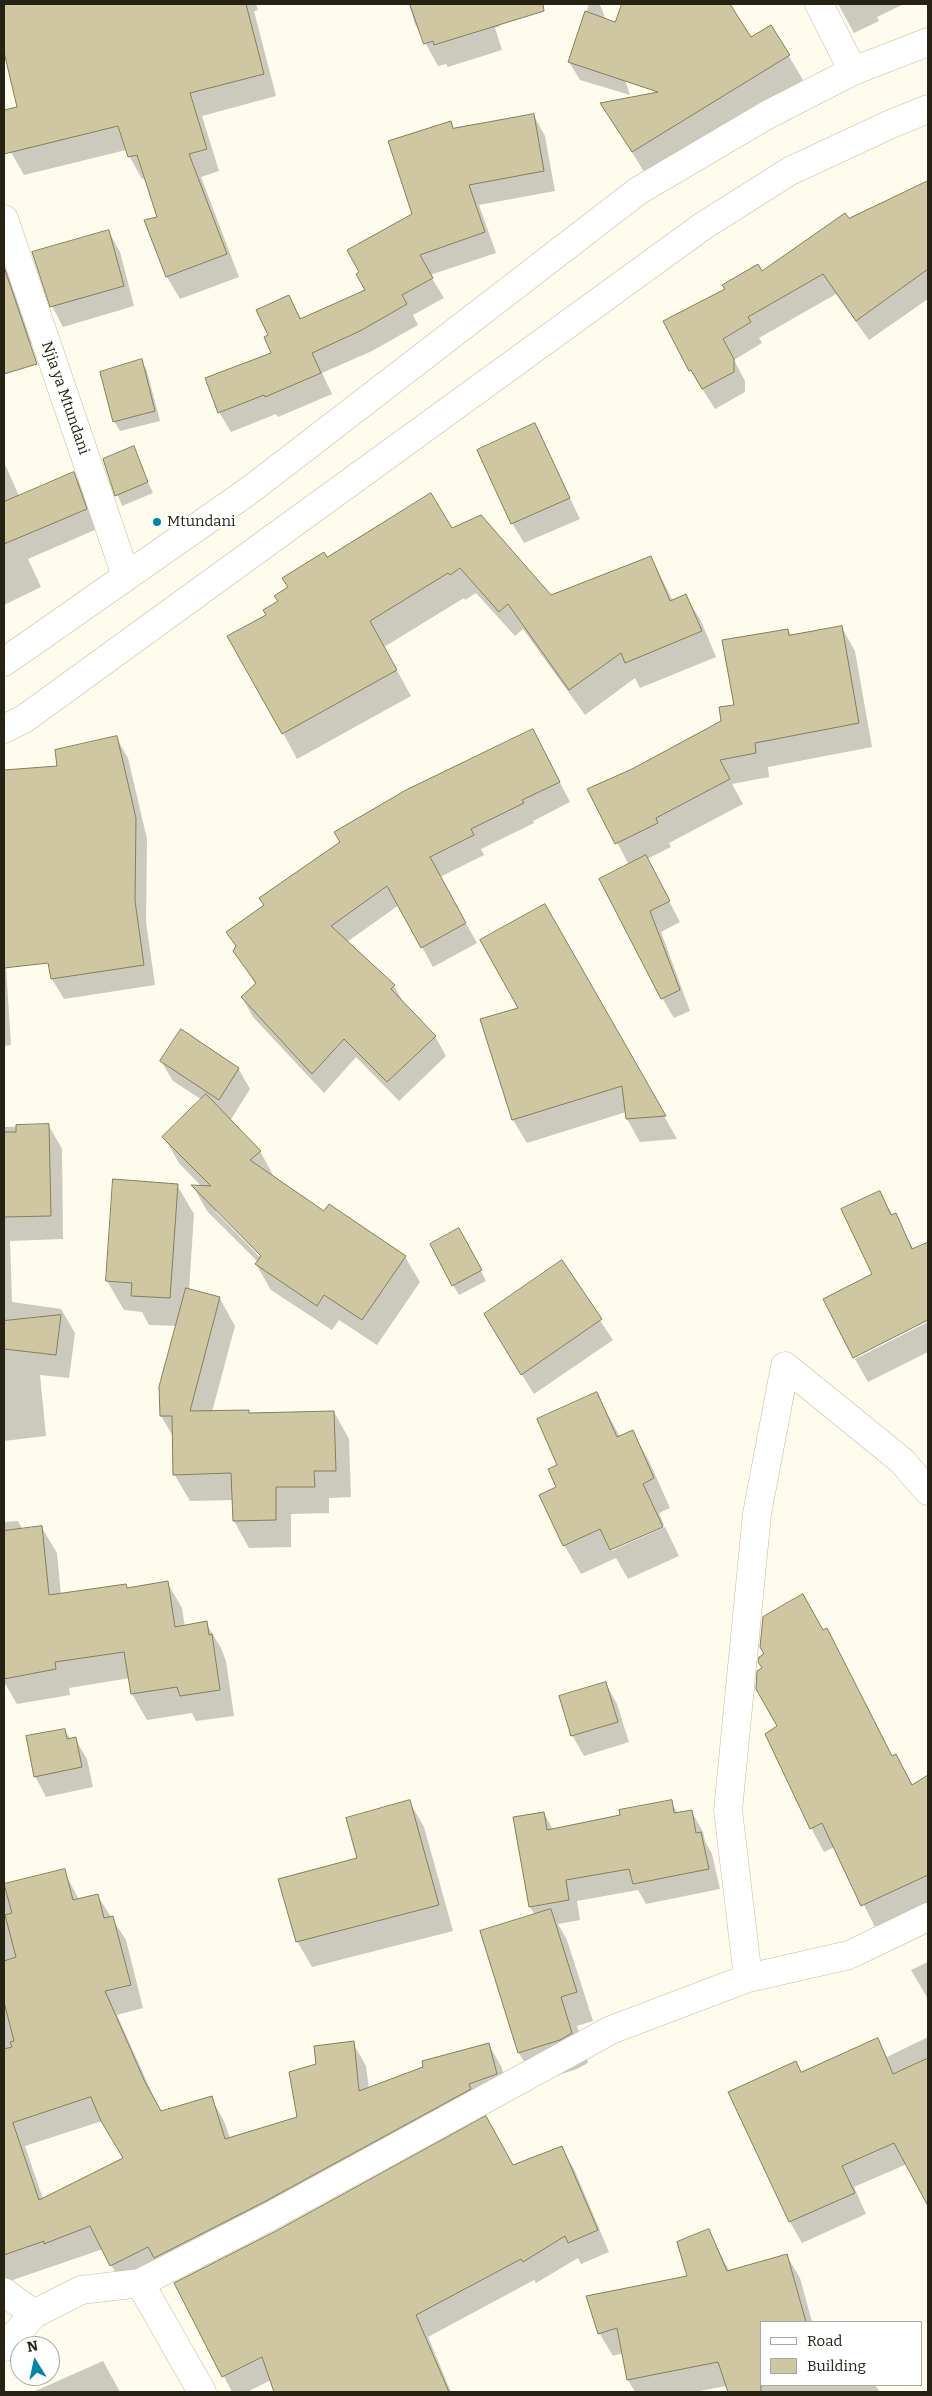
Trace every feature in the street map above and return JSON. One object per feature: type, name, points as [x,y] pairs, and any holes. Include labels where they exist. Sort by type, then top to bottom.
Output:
[{"type":"street","points":[[820,4],[853,71]]},
{"type":"street","points":[[4,662],[250,490],[638,191],[767,115],[853,71],[928,42]]},
{"type":"street","points":[[4,729],[24,719],[703,226],[790,171],[928,109]]},
{"type":"street","name":"Njia ya Mtundani","points":[[4,219],[126,576]]},
{"type":"street","points":[[748,1978],[728,1810],[757,1514],[785,1366],[902,1461],[928,1491]]},
{"type":"street","points":[[4,2347],[34,2314],[80,2290],[140,2283],[405,2144],[611,2030],[748,1978],[849,1955],[928,1917]]},
{"type":"street","points":[[140,2283],[202,2392]]},
{"type":"street","points":[[4,2292],[34,2314]]},
{"type":"building","points":[[4,4],[246,4],[264,74],[190,93],[207,149],[189,154],[227,254],[166,277],[144,220],[157,217],[137,155],[128,157],[118,126],[4,154],[4,110],[17,107],[4,52]]},
{"type":"building","points":[[410,4],[543,4],[544,11],[434,45],[433,41],[424,44]]},
{"type":"building","points":[[622,4],[730,4],[751,37],[771,25],[790,55],[632,152],[600,103],[658,92],[568,62],[585,11],[615,22]]},
{"type":"building","points":[[534,114],[544,171],[469,185],[485,232],[420,255],[433,278],[402,295],[407,304],[360,331],[312,353],[321,373],[265,397],[264,395],[218,413],[205,378],[271,353],[264,337],[268,335],[256,310],[289,295],[300,319],[365,290],[356,274],[359,272],[347,250],[412,214],[388,141],[451,121],[453,128]]},
{"type":"building","points":[[928,181],[928,269],[856,321],[823,274],[748,317],[751,322],[723,339],[734,359],[734,372],[702,389],[691,370],[689,371],[663,321],[725,289],[722,285],[758,264],[762,271],[845,213],[849,218]]},
{"type":"building","points":[[109,230],[124,286],[50,307],[32,252]]},
{"type":"building","points":[[4,267],[37,364],[4,374]]},
{"type":"building","points":[[142,359],[155,411],[113,422],[100,372]]},
{"type":"building","points":[[535,423],[570,498],[511,524],[477,450]]},
{"type":"building","points":[[134,446],[148,482],[115,496],[103,459]]},
{"type":"building","points":[[74,472],[87,509],[4,544],[4,502]]},
{"type":"building","points":[[431,493],[452,528],[481,515],[551,595],[651,556],[670,601],[686,594],[702,631],[625,663],[621,653],[569,690],[508,604],[499,612],[460,568],[450,575],[448,573],[370,621],[397,670],[282,734],[227,636],[266,615],[263,610],[278,601],[274,596],[288,587],[282,578],[324,552],[327,557]]},
{"type":"building","points":[[842,626],[859,723],[755,743],[756,753],[720,760],[730,779],[656,818],[658,823],[615,844],[587,789],[632,769],[721,721],[719,707],[734,705],[722,640],[788,629],[789,635]]},
{"type":"building","points":[[533,729],[560,782],[522,800],[524,803],[471,829],[474,835],[430,857],[466,923],[421,948],[387,886],[331,926],[395,985],[391,989],[436,1036],[387,1082],[344,1039],[312,1074],[241,997],[256,983],[233,951],[236,946],[226,932],[264,905],[259,898],[340,842],[334,832],[406,790]]},
{"type":"building","points":[[117,736],[136,818],[135,901],[144,965],[51,979],[48,963],[4,968],[4,770],[57,766],[55,750]]},
{"type":"building","points":[[646,855],[670,901],[650,911],[680,990],[661,999],[599,879]]},
{"type":"building","points":[[545,904],[666,1116],[626,1119],[622,1086],[512,1120],[480,1019],[518,1008],[480,940]]},
{"type":"building","points":[[181,1029],[239,1068],[219,1100],[160,1061]]},
{"type":"building","points":[[206,1094],[261,1151],[250,1160],[324,1211],[329,1204],[406,1256],[362,1320],[324,1295],[317,1306],[255,1264],[261,1256],[191,1185],[211,1186],[162,1137]]},
{"type":"building","points":[[49,1124],[51,1216],[4,1217],[4,1132],[16,1132],[16,1125]]},
{"type":"building","points":[[113,1179],[178,1184],[170,1298],[131,1296],[132,1283],[106,1281]]},
{"type":"building","points":[[880,1191],[891,1215],[896,1213],[912,1249],[928,1242],[928,1320],[853,1358],[823,1299],[872,1274],[841,1209]]},
{"type":"building","points":[[459,1228],[482,1270],[452,1286],[430,1244]]},
{"type":"building","points":[[562,1260],[602,1319],[521,1375],[484,1314]]},
{"type":"building","points":[[186,1288],[220,1297],[190,1411],[249,1410],[249,1413],[334,1411],[336,1471],[314,1471],[315,1487],[276,1487],[276,1520],[233,1521],[231,1473],[173,1475],[172,1416],[160,1416],[159,1387]]},
{"type":"building","points":[[61,1315],[56,1355],[4,1349],[4,1321]]},
{"type":"building","points":[[597,1392],[617,1437],[633,1430],[654,1478],[643,1484],[663,1527],[610,1550],[600,1529],[563,1546],[539,1495],[556,1487],[548,1469],[557,1465],[537,1419]]},
{"type":"building","points":[[42,1526],[49,1595],[126,1584],[127,1588],[168,1581],[175,1627],[207,1621],[209,1635],[212,1634],[220,1690],[180,1696],[177,1687],[131,1694],[124,1652],[55,1662],[56,1669],[4,1679],[4,1531]]},
{"type":"building","points":[[803,1594],[823,1630],[827,1628],[892,1756],[896,1754],[912,1785],[928,1775],[928,1875],[861,1906],[822,1823],[810,1829],[765,1734],[777,1726],[756,1689],[757,1671],[762,1668],[758,1662],[759,1657],[764,1654],[760,1647],[763,1617]]},
{"type":"building","points":[[606,1682],[618,1722],[571,1736],[559,1696]]},
{"type":"building","points":[[65,1729],[67,1739],[76,1737],[82,1767],[34,1777],[26,1736]]},
{"type":"building","points":[[410,1800],[439,1905],[296,1942],[278,1879],[357,1858],[346,1818]]},
{"type":"building","points":[[672,1800],[674,1813],[692,1810],[696,1833],[701,1832],[709,1869],[633,1884],[629,1869],[566,1880],[569,1900],[529,1907],[513,1817],[544,1812],[547,1830],[620,1815],[619,1810]]},
{"type":"building","points":[[65,1869],[73,1900],[98,1894],[104,1918],[113,1916],[131,1985],[105,1991],[145,2082],[161,2111],[212,2096],[225,2139],[297,2117],[289,2072],[316,2064],[314,2046],[354,2041],[359,2091],[423,2067],[422,2061],[489,2043],[497,2074],[469,2084],[471,2089],[262,2203],[154,2258],[148,2247],[110,2266],[90,2226],[44,2244],[44,2241],[4,2255],[4,2049],[12,2047],[10,2042],[14,2041],[4,2002],[4,1961],[16,1957],[5,1915],[12,1913],[4,1884]],"holes":[[[91,2097],[101,2121],[123,2158],[39,2200],[13,2123]]]},
{"type":"building","points":[[551,1909],[577,1992],[561,1997],[572,2033],[560,2040],[518,2053],[480,1931]]},
{"type":"building","points":[[878,2038],[893,2074],[928,2058],[928,2206],[894,2143],[842,2166],[855,2193],[789,2222],[728,2092],[796,2061],[801,2072]]},
{"type":"building","points":[[486,2116],[513,2165],[562,2146],[598,2230],[568,2243],[565,2236],[523,2262],[521,2259],[416,2315],[449,2392],[274,2392],[262,2357],[222,2377],[174,2283],[276,2231]]},
{"type":"building","points":[[709,2229],[727,2271],[787,2254],[806,2321],[760,2321],[761,2392],[728,2392],[718,2362],[627,2380],[617,2328],[598,2334],[586,2296],[687,2276],[677,2242]]},
{"type":"place","name":"Mtundani","points":[[157,522]]}]
